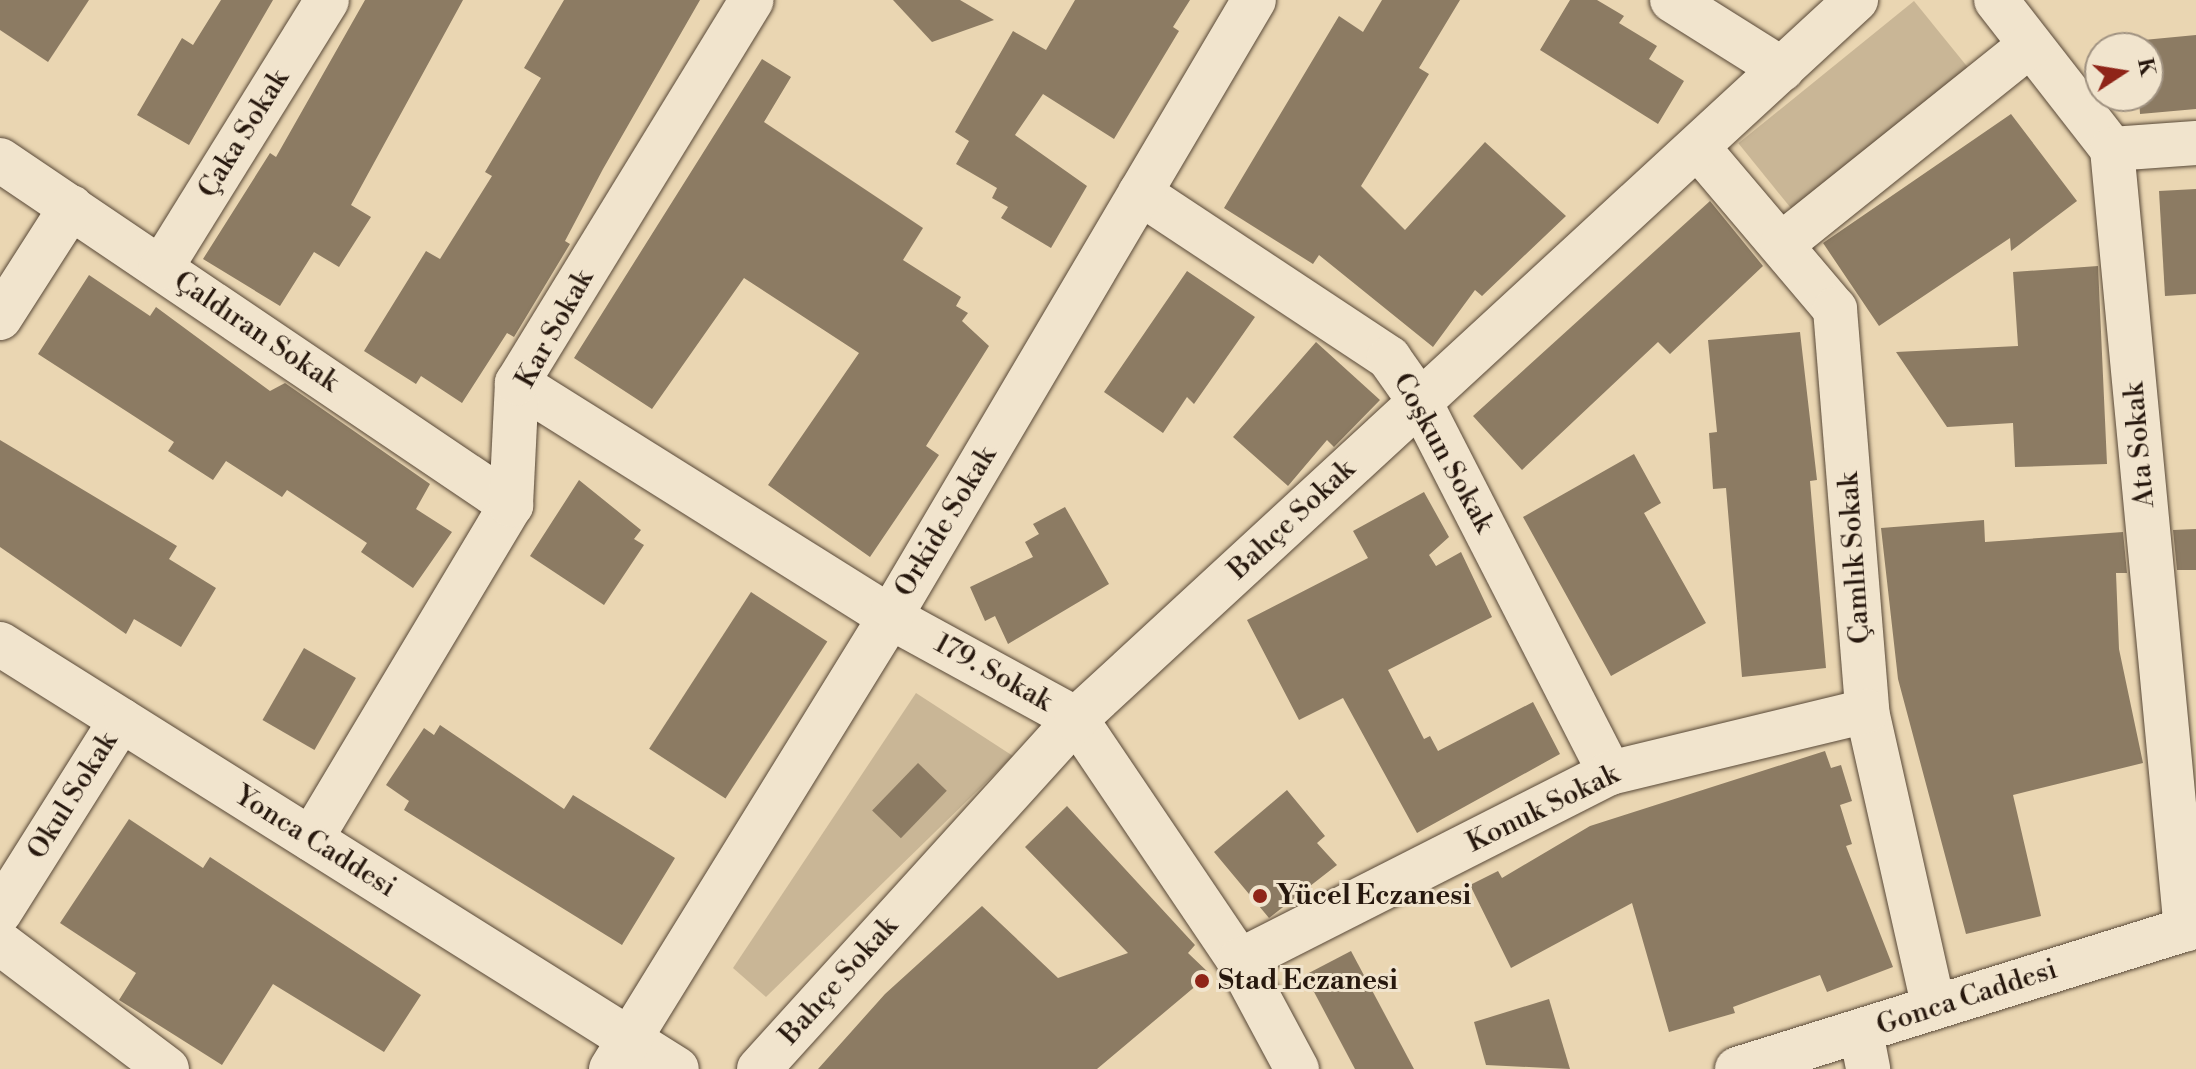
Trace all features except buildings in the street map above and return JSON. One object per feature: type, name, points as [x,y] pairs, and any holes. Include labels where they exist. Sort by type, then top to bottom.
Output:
[{"type":"street","name":"Çaka Sokak","points":[[161,268],[327,0]]},
{"type":"street","name":"Kar Sokak","points":[[311,839],[511,505],[517,383],[752,0]]},
{"type":"street","name":"Orkide Sokak","points":[[621,1055],[890,617],[1254,0]]},
{"type":"street","points":[[1672,0],[1782,69]]},
{"type":"street","name":"Bahçe Sokak","points":[[759,1069],[1076,719],[1420,402],[1700,150],[1856,0]]},
{"type":"street","points":[[1996,0],[2112,149],[2196,143]]},
{"type":"street","points":[[1782,244],[2030,45]]},
{"type":"street","name":"Ata Sokak","points":[[2112,149],[2191,928]]},
{"type":"street","name":"Çamlık Sokak","points":[[1700,150],[1835,309],[1867,711],[1934,1008]]},
{"type":"street","name":"Çaldıran Sokak","points":[[0,160],[511,505]]},
{"type":"street","name":"Coşkun Sokak","points":[[1140,193],[1389,358],[1420,402],[1610,773]]},
{"type":"street","points":[[0,318],[71,207]]},
{"type":"street","name":"179. Sokak","points":[[517,383],[890,617],[1076,719],[1239,961],[1297,1069]]},
{"type":"street","name":"Yonca Caddesi","points":[[0,644],[311,839],[621,1055],[677,1069]]},
{"type":"street","name":"Konuk Sokak","points":[[1239,961],[1610,773],[1867,711]]},
{"type":"street","name":"Okul Sokak","points":[[0,912],[121,720]]},
{"type":"street","name":"Gonca Caddesi","points":[[1737,1069],[1865,1050],[1934,1008],[2191,928]]},
{"type":"street","points":[[0,943],[167,1069]]},
{"type":"shaded area","points":[[1914,1],[1969,69],[1793,211],[1738,143]]},
{"type":"shaded area","points":[[916,693],[1013,756],[766,997],[733,968]]},
{"type":"place","name":"Yücel Eczanesi","points":[[1260,896]]},
{"type":"place","name":"Stad Eczanesi","points":[[1202,981]]}]
